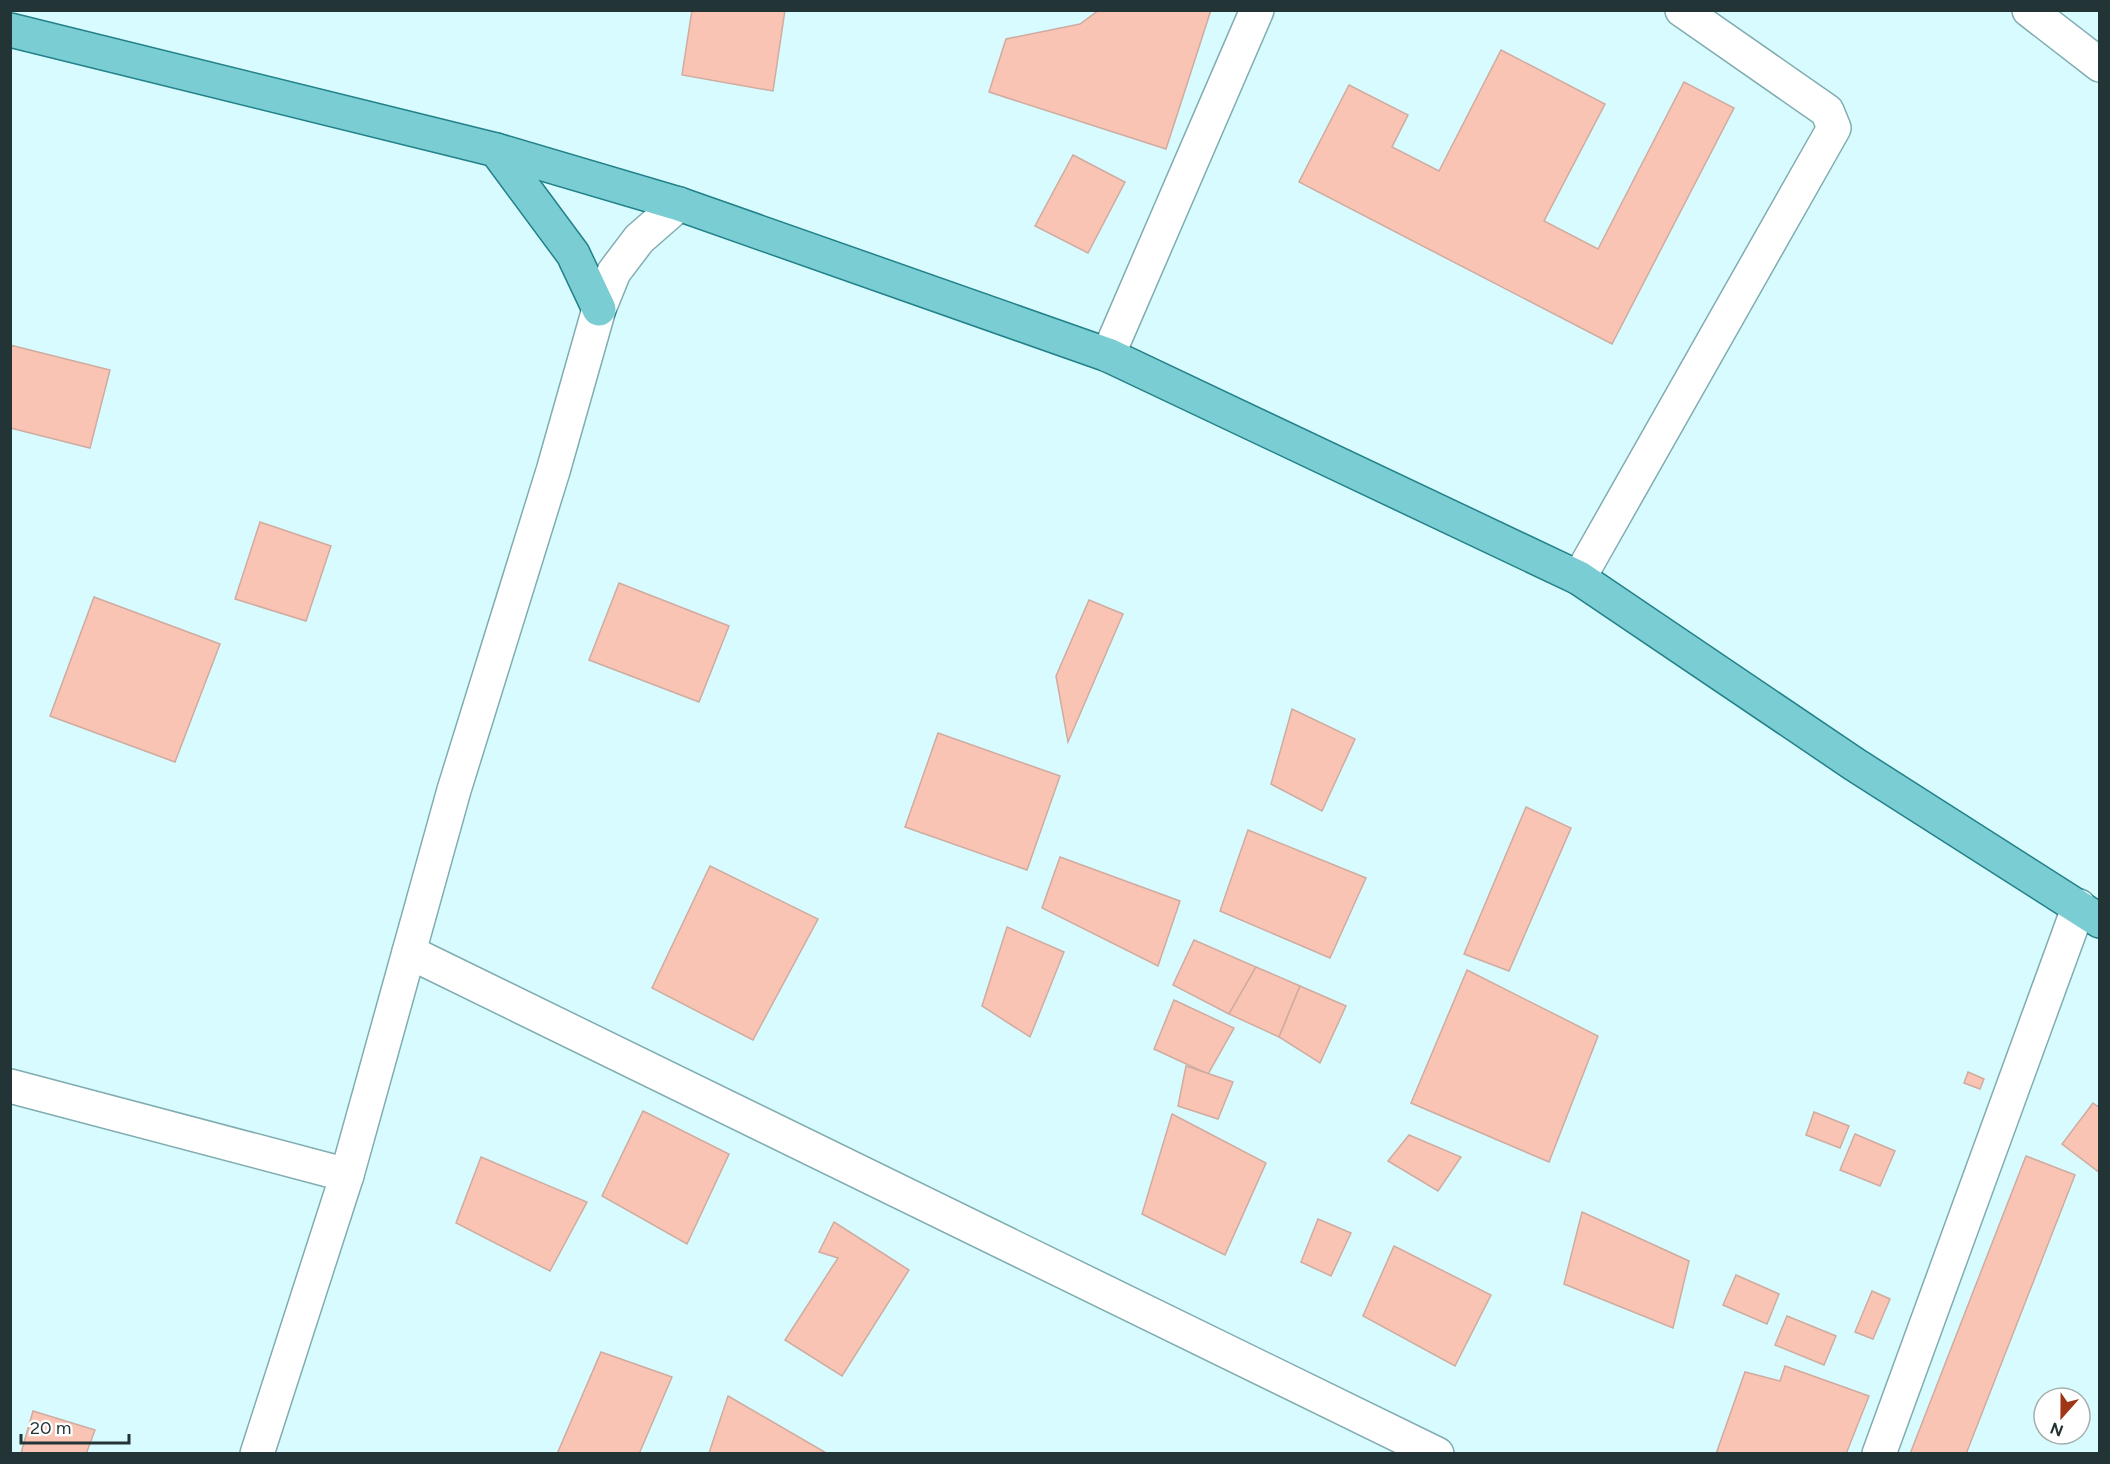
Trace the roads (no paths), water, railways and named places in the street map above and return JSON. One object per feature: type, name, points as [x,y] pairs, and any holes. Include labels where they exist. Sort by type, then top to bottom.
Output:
[{"type":"main road","points":[[10,30],[496,150],[679,204],[1108,355],[1579,578],[1854,764],[2089,914]]},
{"type":"main road","points":[[496,150],[573,254],[599,309]]},
{"type":"street","points":[[1108,355],[1257,10]]},
{"type":"street","points":[[1579,578],[1834,128],[1827,111],[1682,10]]},
{"type":"street","points":[[2029,10],[2100,64]]},
{"type":"street","points":[[259,1453],[348,1175],[454,790],[553,471],[599,309],[614,272],[639,239],[679,204]]},
{"type":"street","points":[[1879,1454],[2089,914]]},
{"type":"street","points":[[409,951],[1437,1454]]},
{"type":"street","points":[[10,1086],[348,1175]]}]
